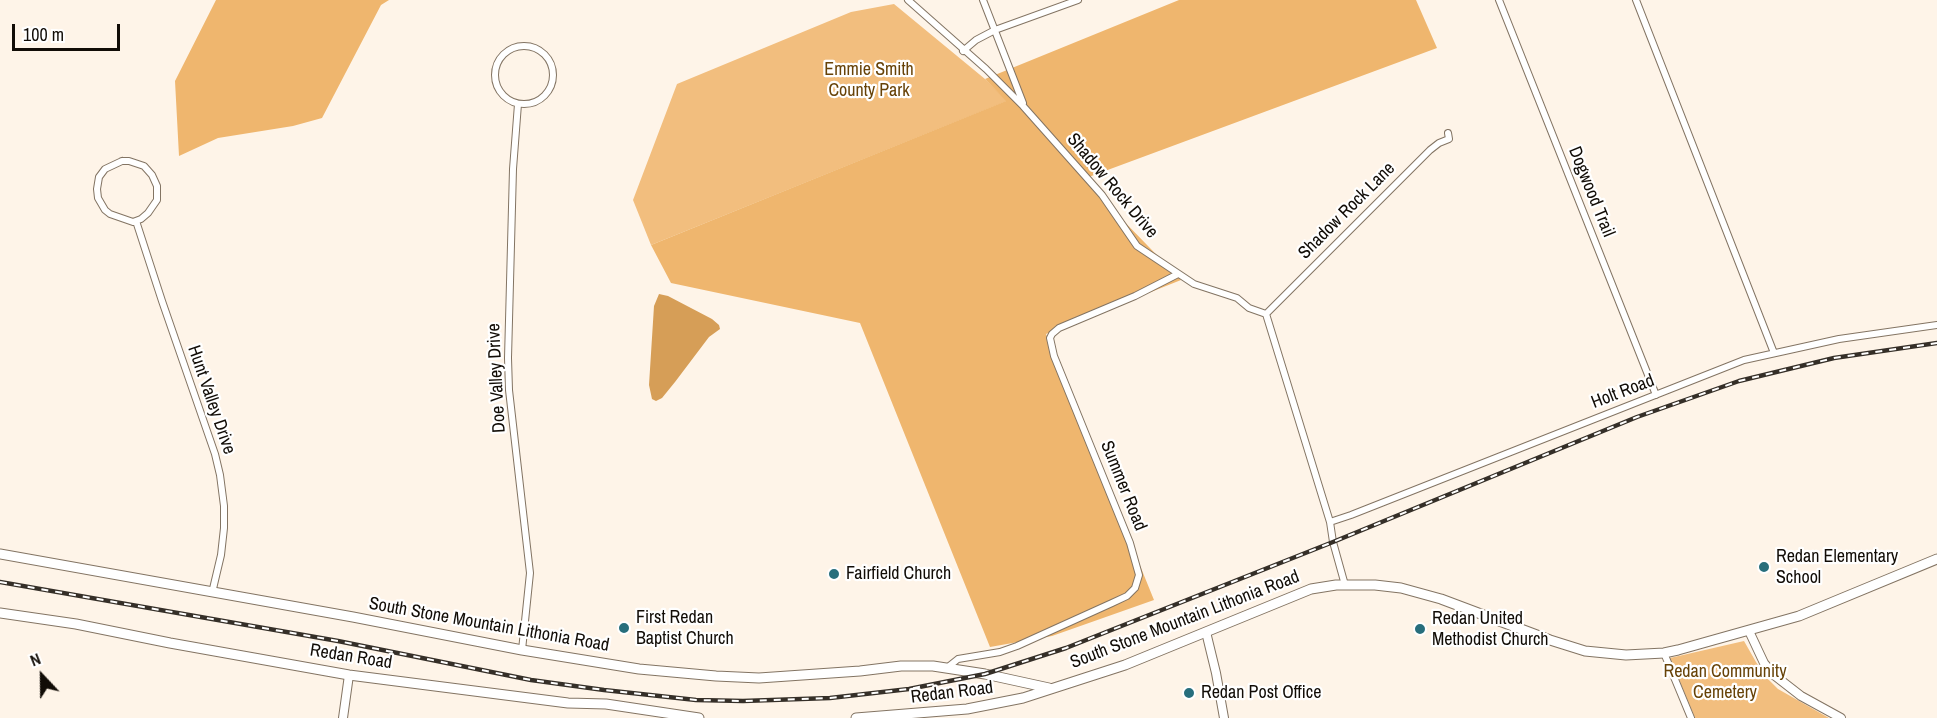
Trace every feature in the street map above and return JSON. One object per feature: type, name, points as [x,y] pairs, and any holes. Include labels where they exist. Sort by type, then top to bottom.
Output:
[{"type":"main road","name":"South Stone Mountain Lithonia Road","points":[[0,554],[353,617],[522,650],[639,669],[759,678],[901,666],[948,667],[1049,688],[1125,665],[1311,589],[1345,585],[1401,588],[1441,599],[1545,639],[1585,651],[1626,655],[1664,653],[1749,631],[1832,604],[1937,559]]},
{"type":"main road","name":"Redan Road","points":[[0,613],[76,624],[160,642],[349,675],[560,702],[606,704],[699,718]]},
{"type":"main road","name":"Redan Road","points":[[856,718],[967,709],[1023,698],[1049,688]]},
{"type":"street","name":"Shadow Rock Drive","points":[[908,0],[986,69],[1023,106],[1102,195],[1137,246],[1194,284],[1237,298],[1249,308],[1266,314]]},
{"type":"street","points":[[983,0],[1023,106]]},
{"type":"street","points":[[963,51],[976,40],[995,30],[1078,0]]},
{"type":"street","name":"Dogwood Trail","points":[[1499,0],[1656,395]]},
{"type":"street","points":[[1636,0],[1774,353]]},
{"type":"street","points":[[532,47],[547,57],[552,66],[551,87],[537,101],[518,104],[504,96],[498,88],[495,69],[505,53],[513,48],[532,47]]},
{"type":"street","name":"Doe Valley Drive","points":[[518,104],[513,169],[508,358],[509,390],[530,573],[522,650]]},
{"type":"street","name":"Shadow Rock Lane","points":[[1266,314],[1430,150],[1449,139],[1448,133]]},
{"type":"street","points":[[122,161],[144,166],[152,175],[157,186],[157,200],[148,213],[136,221],[110,214],[98,198],[99,177],[105,169],[122,161]]},
{"type":"street","name":"Hunt Valley Drive","points":[[136,221],[215,454],[220,475],[224,528],[221,555],[212,593]]},
{"type":"street","name":"Summer Road","points":[[948,667],[957,658],[999,652],[1017,646],[1127,596],[1135,588],[1139,575],[1130,543],[1054,356],[1050,338],[1059,328],[1135,296],[1178,274]]},
{"type":"street","points":[[1266,314],[1330,522],[1345,585]]},
{"type":"street","name":"Holt Road","points":[[1330,522],[1744,360],[1839,339],[1937,325]]},
{"type":"street","points":[[1749,631],[1764,663],[1780,681],[1801,696],[1841,718]]},
{"type":"street","points":[[1206,632],[1224,718]]},
{"type":"street","points":[[1664,653],[1691,718]]},
{"type":"street","points":[[343,718],[349,675]]},
{"type":"green space","name":"Emmie Smith County Park","points":[[894,4],[985,79],[1007,101],[651,245],[633,200],[677,84],[851,12]]},
{"type":"green space","name":"Redan Community Cemetery","points":[[1744,641],[1767,678],[1778,689],[1829,718],[1695,718],[1670,658]]},
{"type":"shaded area","points":[[216,0],[389,0],[381,5],[322,118],[293,126],[218,138],[179,156],[175,81]]},
{"type":"shaded area","points":[[1179,0],[1416,0],[1437,48],[1086,178],[1113,210],[1181,280],[1046,334],[1154,600],[1052,636],[990,647],[860,323],[671,283],[651,245],[1006,101],[985,79]]},
{"type":"shaded area","points":[[659,294],[668,296],[712,319],[720,329],[709,337],[662,398],[656,401],[652,399],[649,385],[654,306]]},
{"type":"railway","points":[[0,582],[338,641],[531,680],[604,690],[696,700],[743,701],[830,698],[909,689],[985,674],[1066,648],[1333,542],[1637,417],[1739,381],[1834,358],[1937,343]]},
{"type":"place","name":"Redan Elementary School","points":[[1764,567]]},
{"type":"place","name":"Fairfield Church","points":[[834,574]]},
{"type":"place","name":"First Redan Baptist Church","points":[[624,628]]},
{"type":"place","name":"Redan United Methodist Church","points":[[1420,629]]},
{"type":"place","name":"Redan Post Office","points":[[1189,693]]}]
